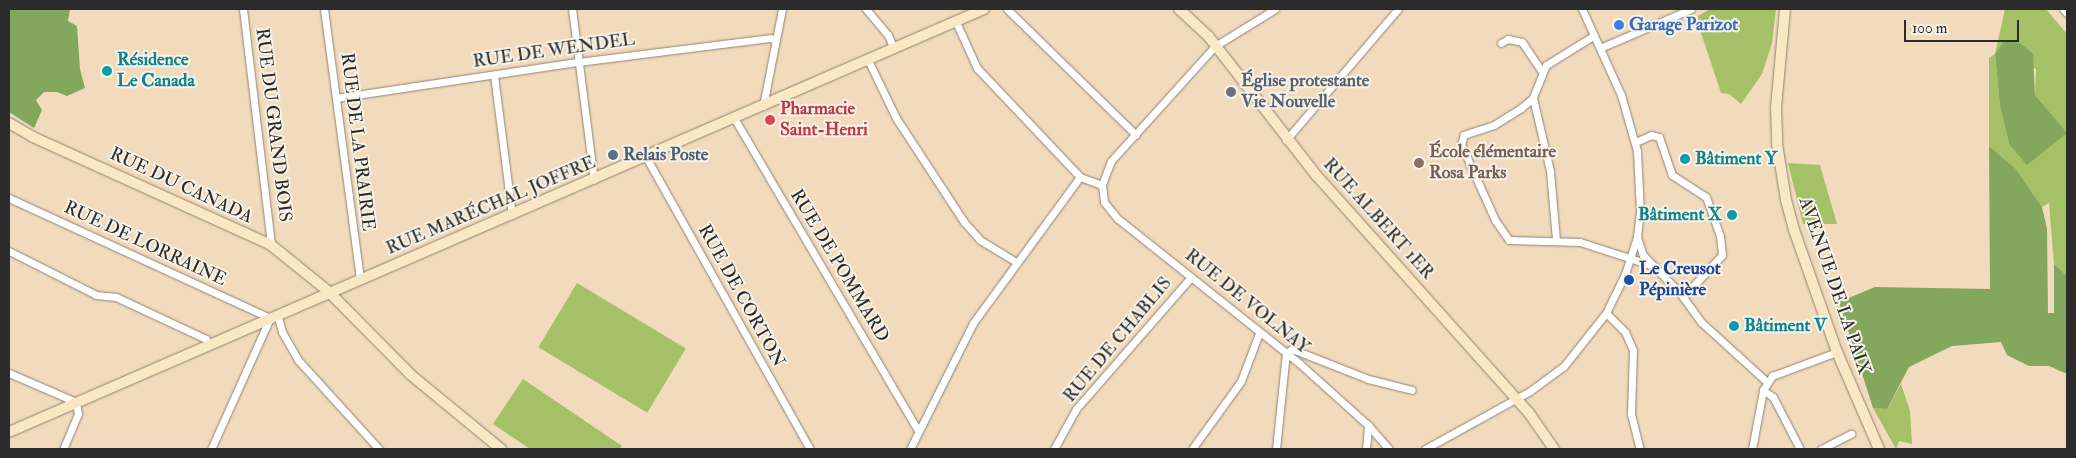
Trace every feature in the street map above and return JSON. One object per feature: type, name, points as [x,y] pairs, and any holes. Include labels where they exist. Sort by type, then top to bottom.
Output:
[{"type":"main road","name":"RUE MARÉCHAL JOFFRE","points":[[9,432],[273,316],[594,180],[984,9]]},
{"type":"main road","name":"RUE ALBERT 1ER","points":[[1180,9],[1214,46],[1286,140],[1516,399],[1554,449]]},
{"type":"main road","name":"AVENUE DE LA PAIX","points":[[1785,9],[1776,108],[1780,171],[1794,230],[1837,352],[1879,449]]},
{"type":"main road","points":[[9,123],[33,137]]},
{"type":"main road","name":"RUE DU CANADA","points":[[33,137],[271,245],[329,292],[411,375],[501,449]]},
{"type":"street","name":"RUE DU GRAND BOIS","points":[[243,9],[271,245]]},
{"type":"street","name":"RUE DE LA PRAIRIE","points":[[324,9],[360,280]]},
{"type":"street","points":[[572,9],[594,180]]},
{"type":"street","points":[[763,106],[782,9]]},
{"type":"street","points":[[866,9],[888,35],[894,49]]},
{"type":"street","points":[[1007,9],[1136,135]]},
{"type":"street","points":[[956,22],[977,68],[1080,177],[1102,185],[1111,161],[1214,46],[1275,9]]},
{"type":"street","points":[[1286,140],[1398,9]]},
{"type":"street","points":[[1425,449],[1516,399],[1564,366],[1606,313],[1630,260],[1637,236],[1640,186],[1636,142],[1621,95],[1582,9]]},
{"type":"street","points":[[1600,48],[1691,9]]},
{"type":"street","points":[[2063,9],[2067,13]]},
{"type":"street","points":[[1556,240],[1550,171],[1533,98],[1542,70],[1593,36]]},
{"type":"street","points":[[1501,43],[1508,39],[1522,42],[1542,70]]},
{"type":"street","name":"RUE DE WENDEL","points":[[336,98],[578,62],[776,40]]},
{"type":"street","points":[[868,60],[896,118],[964,222],[980,240],[1016,262]]},
{"type":"street","points":[[494,75],[512,215]]},
{"type":"street","points":[[1533,98],[1506,118],[1464,135],[1461,144],[1471,169],[1503,233],[1516,242],[1556,240],[1580,242],[1630,260],[1654,266]]},
{"type":"street","name":"RUE DE POMMARD","points":[[734,118],[918,430]]},
{"type":"street","name":"RUE DU CANADA","points":[[9,127],[33,137]]},
{"type":"street","points":[[1636,142],[1651,135],[1659,137],[1672,174],[1706,197],[1720,236],[1722,256],[1683,297]]},
{"type":"street","name":"RUE DE CORTON","points":[[646,157],[810,449]]},
{"type":"street","points":[[910,449],[973,323],[1080,177]]},
{"type":"street","name":"RUE DE VOLNAY","points":[[1102,185],[1104,202],[1109,209],[1286,353],[1368,424],[1388,449]]},
{"type":"street","name":"RUE DE LORRAINE","points":[[9,198],[273,316]]},
{"type":"street","points":[[1637,236],[1644,255],[1683,297],[1701,322],[1767,382]]},
{"type":"street","points":[[9,251],[96,295],[116,296],[206,339],[209,344]]},
{"type":"street","name":"RUE DE CHABLIS","points":[[1054,449],[1076,409],[1191,277]]},
{"type":"street","points":[[1606,313],[1625,332],[1633,350],[1631,414],[1640,449]]},
{"type":"street","points":[[273,316],[298,360],[374,448]]},
{"type":"street","points":[[211,449],[273,316]]},
{"type":"street","points":[[1192,449],[1241,381],[1259,332]]},
{"type":"street","points":[[1276,449],[1286,353],[1292,349],[1368,379],[1412,390]]},
{"type":"street","points":[[1752,449],[1763,390],[1772,376],[1837,352]]},
{"type":"street","points":[[9,373],[76,402],[78,414],[63,449]]},
{"type":"street","points":[[1763,390],[1773,397],[1800,449]]},
{"type":"street","points":[[1366,449],[1368,424]]},
{"type":"street","points":[[1821,449],[1851,434]]},
{"type":"green space","points":[[9,9],[70,9],[68,21],[77,26],[80,69],[85,88],[67,96],[57,92],[44,92],[36,100],[42,110],[34,128],[9,112]]},
{"type":"green space","points":[[1710,9],[1776,9],[1772,43],[1762,74],[1741,104],[1729,94],[1721,93],[1700,30],[1698,16]]},
{"type":"green space","points":[[2005,9],[2046,9],[2067,34],[2067,276],[2054,264],[2049,203],[2042,207],[2016,169],[1989,146],[1989,58],[1995,54]],"holes":[[[1995,54],[2036,69],[2035,95],[2066,133],[2009,144],[2000,106]]]},
{"type":"green space","points":[[2005,40],[2020,43],[2033,54],[2035,95],[2067,133],[2027,165],[2009,144],[2000,106],[1995,54]]},
{"type":"green space","points":[[1989,146],[2016,169],[2042,207],[2047,229],[2048,313],[2054,313],[2054,264],[2067,276],[2067,374],[2049,366],[2029,366],[2007,355],[2001,342],[1952,346],[1909,367],[1887,409],[1873,408],[1839,302],[1875,287],[1990,289]]},
{"type":"green space","points":[[1788,163],[1820,165],[1837,224],[1803,224]]},
{"type":"green space","points":[[577,283],[686,348],[647,413],[538,347]]},
{"type":"green space","points":[[523,379],[622,446],[620,449],[530,449],[493,424]]},
{"type":"green space","points":[[1901,384],[1910,411],[1912,444],[1899,441],[1896,449],[1873,408],[1887,409]]},
{"type":"place","name":"Garage Parizot","points":[[1619,25]]},
{"type":"place","name":"Résidence Le Canada","points":[[107,71]]},
{"type":"place","name":"Église protestante Vie Nouvelle","points":[[1231,92]]},
{"type":"place","name":"Pharmacie Saint-Henri","points":[[770,120]]},
{"type":"place","name":"Relais Poste","points":[[613,155]]},
{"type":"place","name":"Bâtiment Y","points":[[1685,159]]},
{"type":"place","name":"École élémentaire Rosa Parks","points":[[1419,163]]},
{"type":"place","name":"Bâtiment X","points":[[1732,215]]},
{"type":"place","name":"Le Creusot Pépinière","points":[[1629,280]]},
{"type":"place","name":"Bâtiment V","points":[[1734,326]]}]
